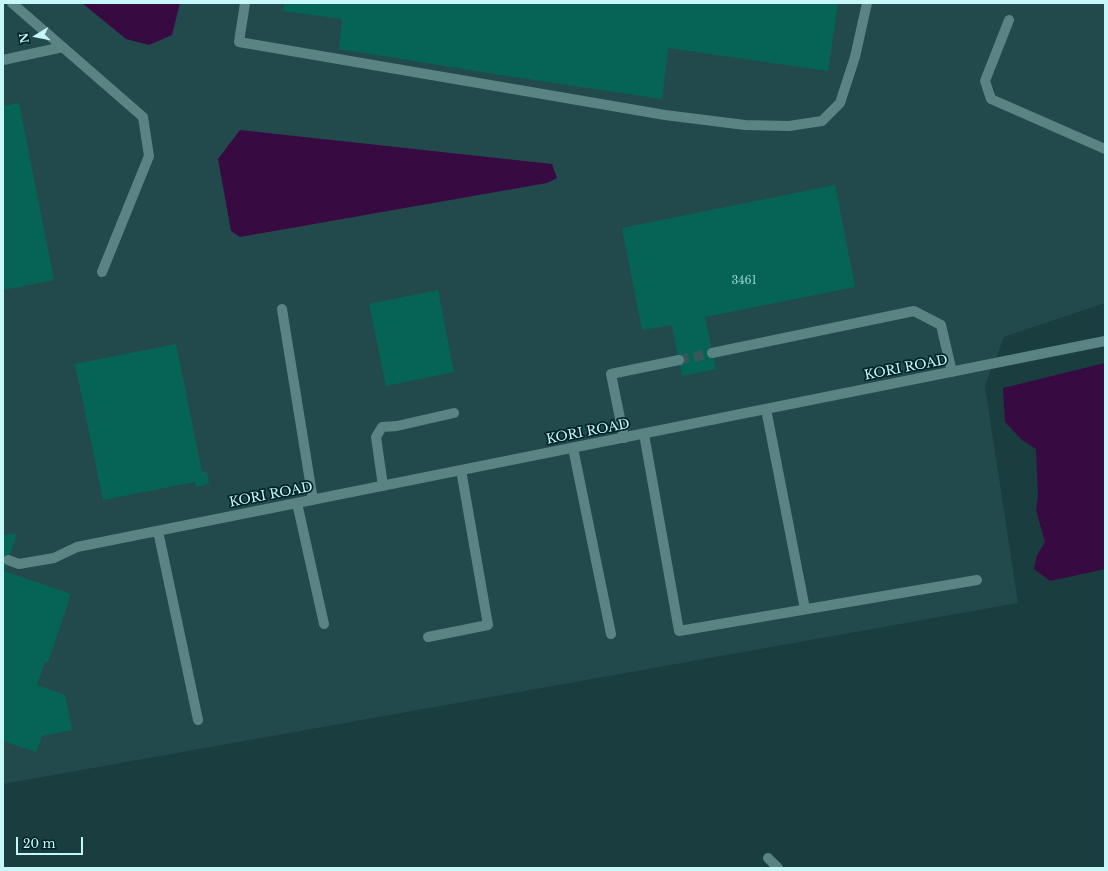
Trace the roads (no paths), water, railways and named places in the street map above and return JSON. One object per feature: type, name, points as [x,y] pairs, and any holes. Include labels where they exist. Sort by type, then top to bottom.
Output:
[{"type":"street","points":[[12,3],[143,117],[149,156],[102,272]]},
{"type":"street","points":[[244,3],[239,42],[665,115],[745,125],[789,126],[822,121],[840,102],[855,57],[866,3]]},
{"type":"street","points":[[1009,20],[985,81],[991,98],[1105,149]]},
{"type":"street","points":[[3,60],[63,47]]},
{"type":"street","points":[[282,309],[313,500]]},
{"type":"street","points":[[712,353],[914,311],[942,325],[952,372]]},
{"type":"street","name":"KORI ROAD","points":[[8,560],[19,564],[54,558],[77,547],[1105,341]]},
{"type":"street","points":[[624,438],[611,374],[679,360]]},
{"type":"street","points":[[766,409],[805,609]]},
{"type":"street","points":[[383,486],[376,437],[382,427],[397,426],[454,413]]},
{"type":"street","points":[[644,434],[679,631],[977,580]]},
{"type":"street","points":[[573,448],[611,634]]},
{"type":"street","points":[[428,637],[488,625],[461,470]]},
{"type":"street","points":[[297,503],[324,624]]},
{"type":"street","points":[[158,531],[198,720]]},
{"type":"street","points":[[768,858],[778,868]]},
{"type":"tunnel","points":[[679,360],[712,353]]}]
